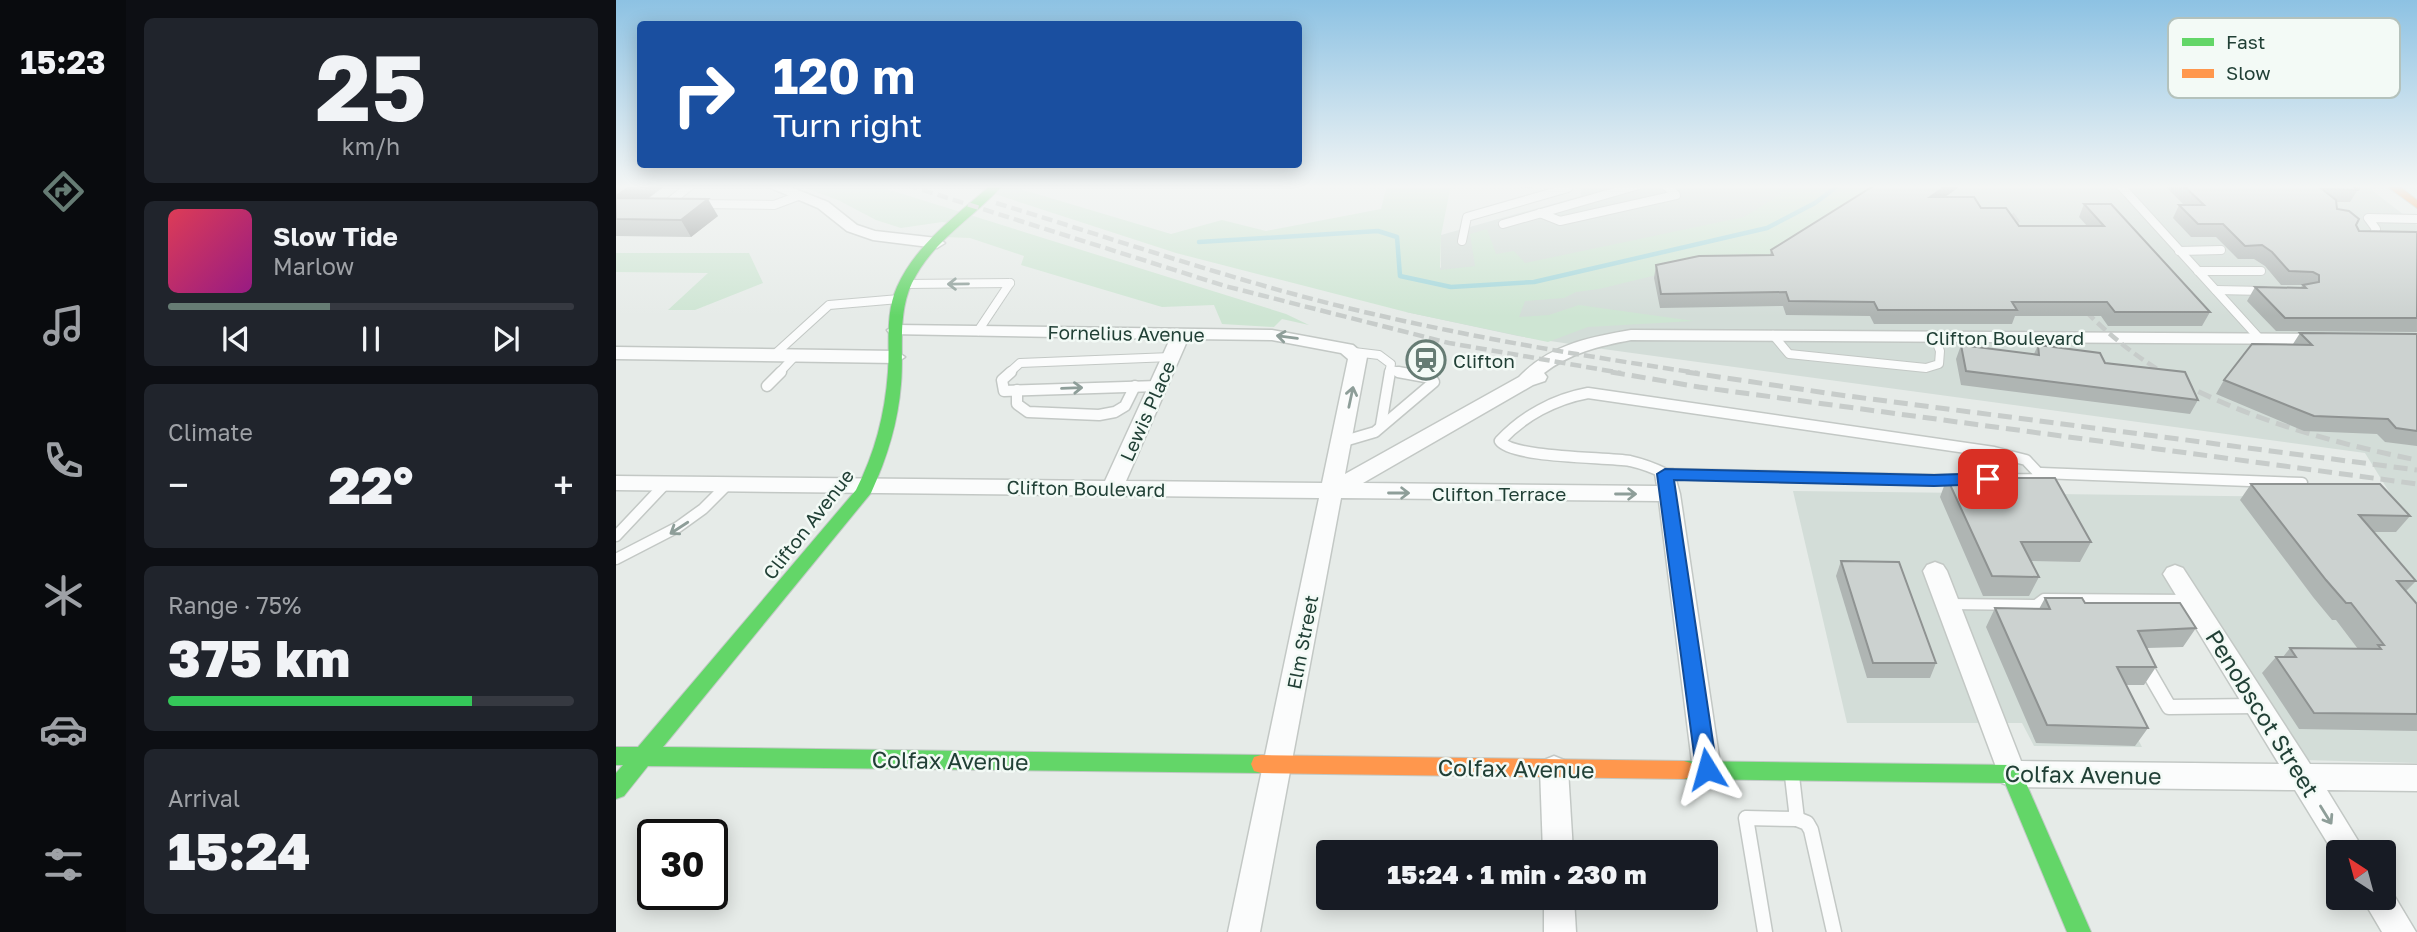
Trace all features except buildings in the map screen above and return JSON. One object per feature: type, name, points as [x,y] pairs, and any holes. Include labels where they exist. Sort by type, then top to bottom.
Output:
[{"type":"street","points":[[853,228],[873,235],[937,243]]},
{"type":"street","name":"Clifton Avenue","points":[[616,789],[853,507],[867,486],[881,455],[890,419],[896,330],[902,292],[911,273],[953,228]]},
{"type":"street","name":"Fornelius Avenue","points":[[896,330],[1272,335],[1322,343],[1354,352]]},
{"type":"street","name":"Lewis Place","points":[[1112,488],[1182,333]]},
{"type":"street","name":"Clifton Boulevard","points":[[616,483],[1330,492],[1525,381],[1546,374],[1581,355],[1594,343],[1631,335],[2339,339]]},
{"type":"street","name":"Elm Street","points":[[1244,932],[1330,492],[1358,364],[1354,352]]},
{"type":"street","points":[[616,353],[896,357]]},
{"type":"street","points":[[1667,484],[1707,769]]},
{"type":"street","name":"Clifton Terrace","points":[[1330,492],[1667,484]]},
{"type":"street","points":[[1935,571],[2012,774],[2079,932]]},
{"type":"street","name":"Penobscot Street","points":[[2175,574],[2342,840]]},
{"type":"street","name":"Colfax Avenue","points":[[616,756],[2417,778]]},
{"type":"street","points":[[1554,769],[1557,840]]},
{"type":"street","points":[[1559,910],[1560,932]]},
{"type":"street","points":[[2386,910],[2400,932]]},
{"type":"lane","points":[[1462,241],[1465,228]]},
{"type":"lane","points":[[2159,228],[2260,339]]},
{"type":"lane","points":[[2354,239],[2372,235],[2376,228]]},
{"type":"lane","points":[[2179,251],[2221,250]]},
{"type":"lane","points":[[2198,271],[2261,271]]},
{"type":"lane","points":[[774,355],[830,305],[902,292],[1010,283],[978,331]]},
{"type":"lane","points":[[2216,290],[2280,291]]},
{"type":"lane","points":[[1773,335],[1789,354],[1926,368],[1939,364],[1940,351],[1934,337]]},
{"type":"lane","points":[[1354,352],[1381,356],[1390,361],[1381,425]]},
{"type":"lane","points":[[767,386],[795,356]]},
{"type":"lane","points":[[1158,386],[1004,391],[1002,380],[1020,363],[1171,357]]},
{"type":"lane","points":[[1341,442],[1368,435],[1434,382],[1431,378],[1390,370]]},
{"type":"lane","points":[[1017,390],[1017,404],[1028,412],[1099,415],[1115,412],[1125,406],[1135,386]]},
{"type":"lane","points":[[2040,473],[2041,476],[2037,479],[1667,484],[1645,464],[1526,453],[1504,446],[1500,441],[1547,406],[1568,397],[1588,393],[1994,452],[2026,460],[2040,473],[2302,483]]},
{"type":"lane","points":[[616,536],[666,484]]},
{"type":"lane","points":[[617,555],[671,534],[694,519],[727,485]]},
{"type":"lane","points":[[1947,604],[2036,605],[2044,599],[2192,600]]},
{"type":"lane","points":[[2141,657],[2169,707],[2258,706]]},
{"type":"lane","points":[[1791,771],[1797,819]]},
{"type":"lane","points":[[1765,932],[1746,818],[1797,819],[1807,823],[1811,830],[1834,932]]},
{"type":"shaded area","points":[[1464,228],[2417,228],[2417,763],[2303,760],[2208,611],[2073,614],[2142,747],[2034,746],[2022,723],[1847,723],[1793,491],[2393,498],[2365,453],[1603,349],[1518,336],[1406,312],[1441,267],[1441,235]]},
{"type":"green space","points":[[952,228],[1013,228],[1286,314],[1309,325],[1282,319],[1274,327],[1222,324],[1214,305],[1162,307],[1021,265],[1024,256],[970,238],[944,237]]},
{"type":"green space","points":[[1101,228],[1153,228],[1171,234],[1191,228],[1256,228],[1266,231],[1279,228],[1442,228],[1440,270],[1475,266],[1470,234],[1487,229],[1496,254],[1514,251],[1525,263],[1689,228],[1828,228],[1757,277],[1747,253],[1599,289],[1576,292],[1564,298],[1525,301],[1519,317],[1549,315],[1579,305],[1694,321],[1588,327],[1548,342],[1406,312],[1176,253]]},
{"type":"green space","points":[[616,253],[749,253],[763,283],[695,310],[668,310],[708,273],[616,272]]},
{"type":"waterway","points":[[1199,242],[1378,231],[1397,237],[1400,276],[1451,287],[1534,282],[1765,228]]},
{"type":"railway","points":[[1044,228],[1225,286],[1449,343],[1621,373]]},
{"type":"railway","points":[[1078,228],[1231,276],[1373,314],[1535,347],[1698,373]]},
{"type":"railway","points":[[2023,228],[2032,241]]},
{"type":"railway","points":[[2075,300],[2117,340],[2164,373]]},
{"type":"railway","points":[[1611,372],[1699,387],[2417,484]]},
{"type":"railway","points":[[1686,372],[1840,395],[2417,470]]},
{"type":"railway","points":[[2161,372],[2253,415],[2318,436],[2417,460]]},
{"type":"traffic: fast","points":[[616,789],[863,493],[876,464],[889,418],[894,386],[896,317],[900,296],[922,257],[949,228]]},
{"type":"traffic: fast","points":[[616,756],[1261,764]]},
{"type":"traffic: fast","points":[[1684,770],[2012,774],[2079,932]]},
{"type":"traffic: slow","points":[[1261,764],[1684,770]]},
{"type":"place","name":"Clifton","points":[[1426,360]]},
{"type":"route","points":[[1707,769],[1665,474],[1988,479]]}]
